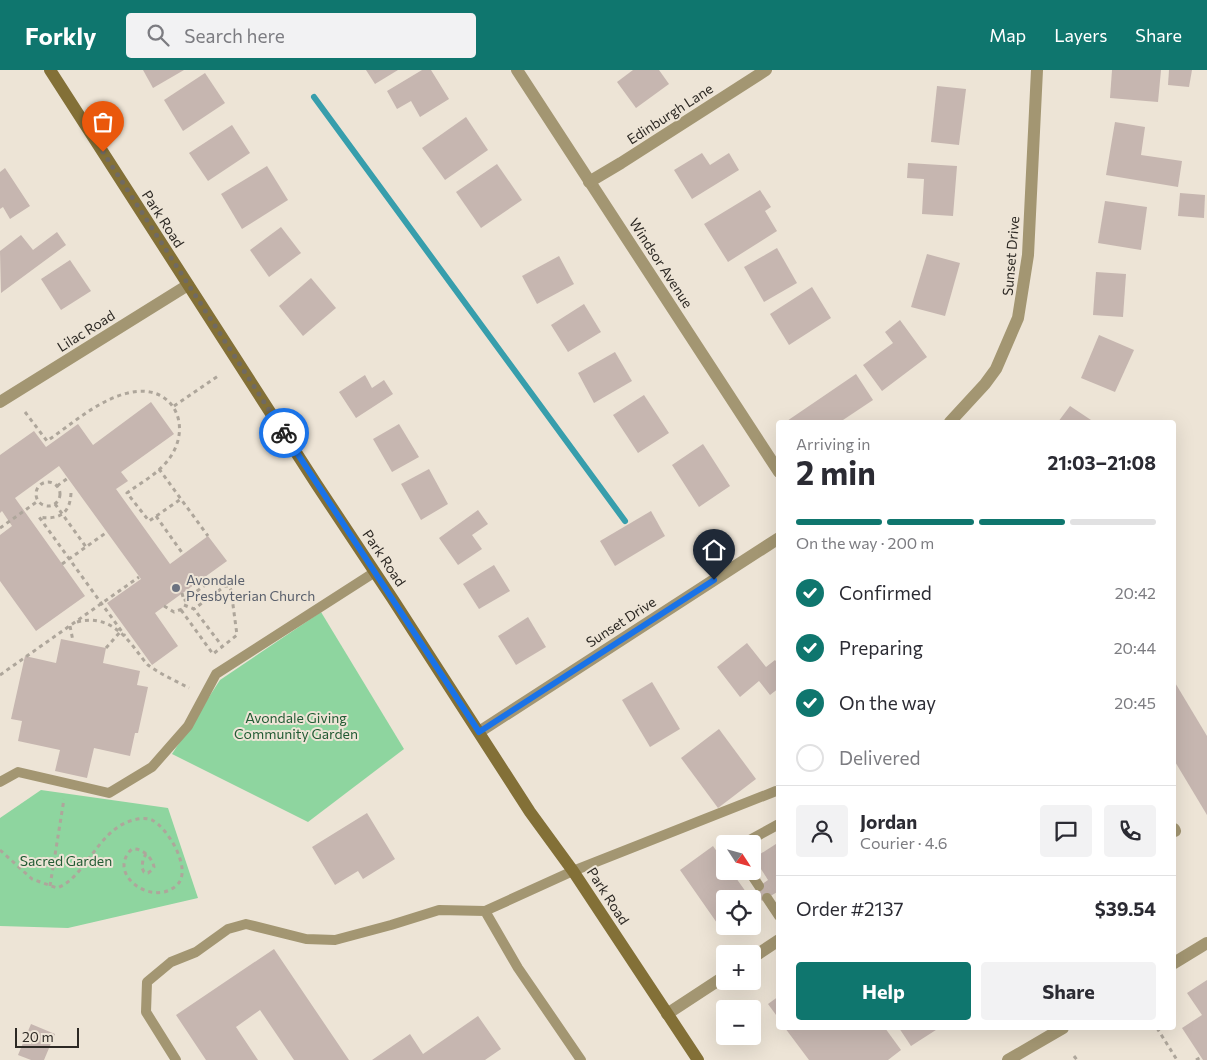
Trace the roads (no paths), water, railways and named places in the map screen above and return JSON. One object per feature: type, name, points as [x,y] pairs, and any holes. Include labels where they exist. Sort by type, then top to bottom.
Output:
[{"type":"main road","name":"Park Road","points":[[50,70],[530,812],[573,871],[698,1060]]},
{"type":"street","name":"Windsor Avenue","points":[[517,70],[776,467]]},
{"type":"street","name":"Edinburgh Lane","points":[[589,182],[766,70]]},
{"type":"street","name":"Sunset Drive","points":[[952,420],[986,384],[996,369],[1018,318],[1028,255],[1037,70]]},
{"type":"street","name":"Lilac Road","points":[[0,402],[188,285]]},
{"type":"street","name":"Sunset Drive","points":[[479,732],[776,540]]},
{"type":"street","points":[[761,952],[776,942]]},
{"type":"street","points":[[1176,962],[1207,943]]},
{"type":"street","points":[[667,1014],[716,982]]},
{"type":"street","points":[[1008,1060],[1060,1030]]},
{"type":"lane","points":[[0,782],[18,772],[109,793],[152,767],[188,726],[216,674],[375,572]]},
{"type":"lane","points":[[176,1060],[146,1012],[147,982],[170,962],[196,952],[228,929],[246,924],[306,940],[335,940],[439,910],[485,911],[573,871],[776,791]]},
{"type":"lane","points":[[758,835],[776,826]]},
{"type":"lane","points":[[755,880],[759,886]]},
{"type":"lane","points":[[767,898],[776,912]]},
{"type":"lane","points":[[485,911],[518,968],[581,1060]]},
{"type":"waterway","points":[[314,97],[625,521]]},
{"type":"place","name":"Avondale Presbyterian Church","points":[[176,588]]},
{"type":"park label","name":"Avondale Giving Community Garden","points":[[296,726]]},
{"type":"park label","name":"Sacred Garden","points":[[66,861]]}]
